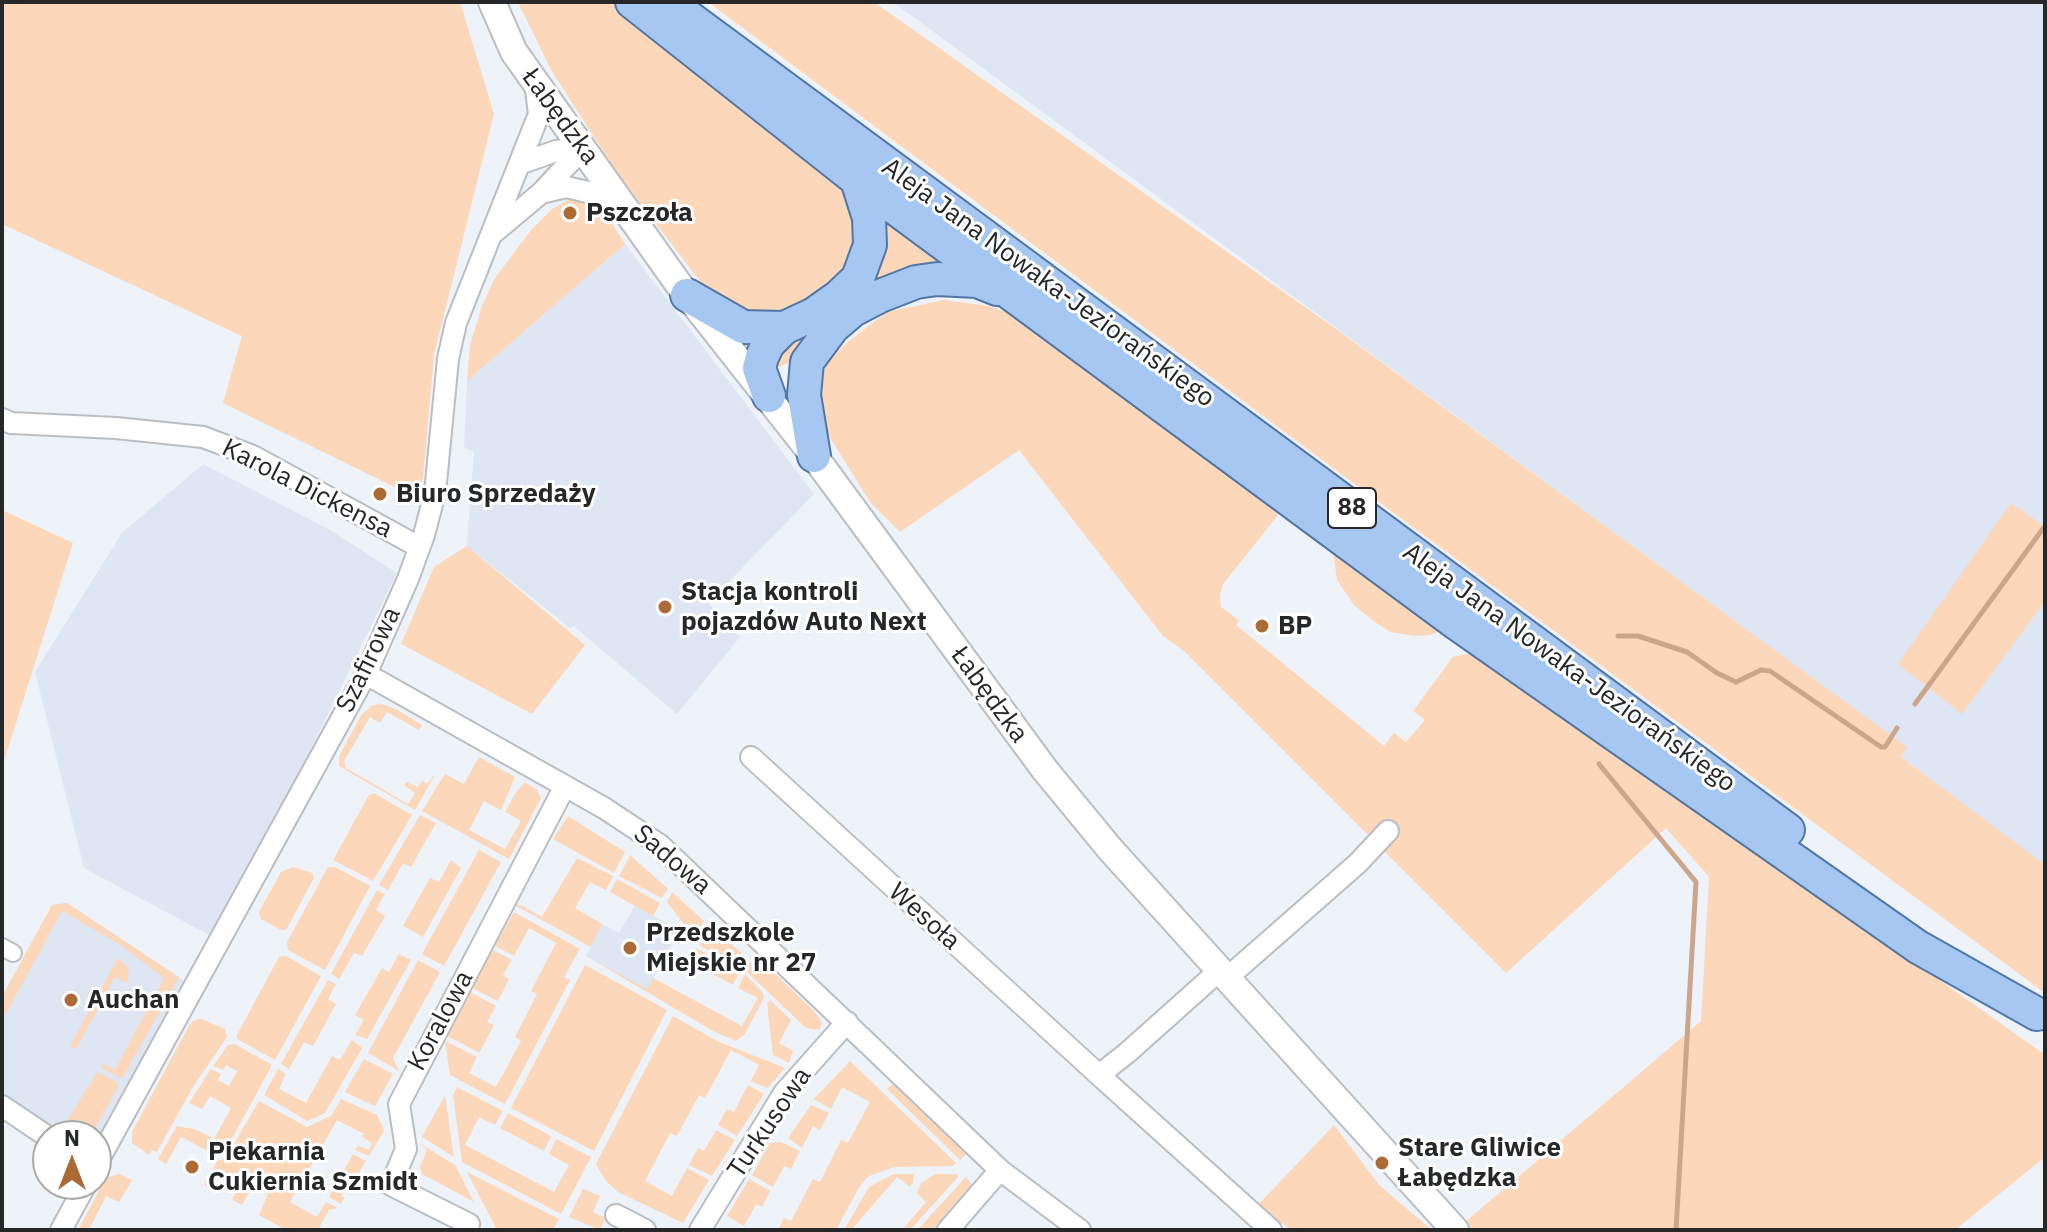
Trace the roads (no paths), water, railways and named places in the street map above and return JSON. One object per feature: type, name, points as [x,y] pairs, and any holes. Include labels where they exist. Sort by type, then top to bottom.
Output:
[{"type":"main road","points":[[632,2],[857,180],[1456,623],[1918,947],[2041,1017]]},
{"type":"main road","name":"Aleja Jana Nowaka-Jeziorańskiego","points":[[668,2],[2041,1017]]},
{"type":"main road","points":[[857,180],[869,218],[870,245],[858,278],[814,314],[784,328],[768,344],[757,378],[785,374],[807,362],[833,327],[853,310],[916,282],[937,279],[977,281],[1012,295]]},
{"type":"main road","points":[[687,295],[743,327],[784,328]]},
{"type":"main road","points":[[807,362],[804,395],[814,456]]},
{"type":"street","name":"Łabędzka","points":[[492,2],[514,52],[687,295],[757,378],[1080,815],[1455,1230]]},
{"type":"street","points":[[489,236],[522,163],[539,114],[535,82]]},
{"type":"street","points":[[522,163],[556,151],[583,148]]},
{"type":"street","name":"Szafirowa","points":[[112,1136],[382,642],[419,547],[435,493],[448,359],[456,323],[489,236],[541,193],[583,148]]},
{"type":"street","points":[[541,193],[566,187],[605,196],[628,211]]},
{"type":"street","name":"Karola Dickensa","points":[[2,419],[11,423],[116,428],[203,437],[253,456],[419,547]]},
{"type":"street","name":"Sadowa","points":[[366,674],[633,825],[660,845],[1000,1170],[1080,1230]]},
{"type":"street","name":"Wesoła","points":[[751,757],[1271,1230]]},
{"type":"street","name":"Koralowa","points":[[469,1224],[391,1185],[406,1149],[399,1104],[565,786]]},
{"type":"street","points":[[1099,1075],[1358,863],[1388,831]]},
{"type":"street","name":"Turkusowa","points":[[700,1230],[784,1093],[847,1022]]},
{"type":"street","points":[[2,1106],[32,1126]]},
{"type":"street","points":[[948,1230],[1000,1170]]},
{"type":"street","points":[[61,1230],[77,1200]]},
{"type":"street","points":[[616,1215],[645,1230]]},
{"type":"waterway","points":[[1915,704],[2045,526]]},
{"type":"waterway","points":[[1618,636],[1638,636],[1687,652],[1736,682],[1761,670],[1770,671],[1881,747],[1885,747],[1897,728]]},
{"type":"waterway","points":[[1599,764],[1696,882],[1676,1230]]},
{"type":"place","name":"Pszczoła","points":[[570,213]]},
{"type":"place","name":"Biuro Sprzedaży","points":[[380,494]]},
{"type":"place","name":"Stacja kontroli pojazdów Auto Next","points":[[665,607]]},
{"type":"place","name":"BP","points":[[1262,626]]},
{"type":"place","name":"Przedszkole Miejskie nr 27","points":[[630,948]]},
{"type":"place","name":"Auchan","points":[[71,1000]]},
{"type":"place","name":"Stare Gliwice Łabędzka","points":[[1382,1163]]},
{"type":"place","name":"Piekarnia Cukiernia Szmidt","points":[[192,1167]]}]
